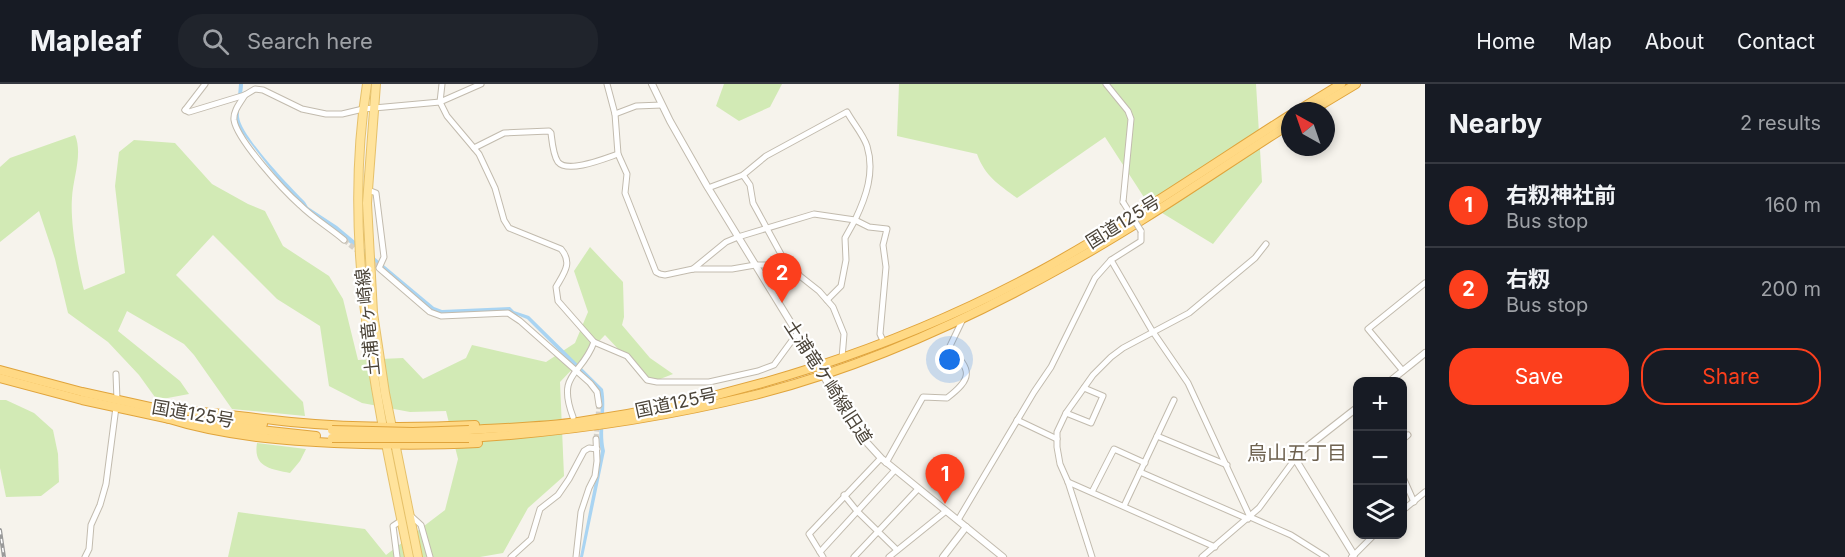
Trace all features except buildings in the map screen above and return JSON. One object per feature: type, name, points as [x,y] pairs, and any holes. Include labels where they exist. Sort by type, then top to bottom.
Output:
[{"type":"highway","points":[[1312,102],[1341,84]]},
{"type":"highway","points":[[1326,102],[1356,84]]},
{"type":"highway","name":"国道125号","points":[[819,370],[842,358],[969,307],[1066,257],[1281,121]]},
{"type":"highway","name":"国道125号","points":[[3,375],[164,414],[332,434],[402,432],[469,434],[629,417],[887,351],[964,317],[1069,263],[1281,130]]},
{"type":"highway","points":[[164,414],[198,410],[333,425],[382,427],[436,427],[573,417],[629,417]]},
{"type":"highway","points":[[164,414],[195,428],[228,433],[292,440],[386,445],[446,445],[548,438],[580,434],[629,417]]},
{"type":"main road","name":"土浦竜ヶ崎線","points":[[367,84],[363,109],[358,189],[363,303],[382,427],[409,557]]},
{"type":"main road","name":"土浦竜ヶ崎線","points":[[376,84],[367,233],[374,313],[380,361],[418,557]]},
{"type":"street","points":[[205,84],[185,110],[189,112],[245,95],[255,89],[263,90],[302,109],[326,114],[342,114],[363,109],[440,102],[480,84]]},
{"type":"street","points":[[442,84],[440,102],[447,116],[474,148],[488,172],[504,220],[509,228],[561,249],[567,256],[568,267],[556,287],[558,301],[594,342],[627,356],[647,380],[709,382],[758,371],[774,364],[796,335]]},
{"type":"street","points":[[607,84],[615,114],[618,154],[627,174],[625,193],[656,272],[665,275],[693,269],[732,270],[755,265],[795,269],[833,307],[843,334],[842,358]]},
{"type":"street","name":"土浦竜ケ崎線旧道","points":[[652,84],[708,188],[796,335],[859,434],[883,461],[1003,557]]},
{"type":"street","points":[[958,520],[1051,367],[1095,278],[1111,260],[1141,241],[1141,231],[1123,202],[1131,119],[1128,111],[1106,84]]},
{"type":"street","points":[[245,95],[235,112],[234,121],[239,132],[285,191],[300,206],[344,240]]},
{"type":"street","points":[[615,114],[636,106],[662,105]]},
{"type":"street","points":[[708,188],[742,175],[766,156],[847,112],[867,146],[870,174],[867,196],[845,238],[846,260],[841,286],[827,300]]},
{"type":"street","points":[[474,148],[504,133],[549,132],[556,159],[562,164],[580,166],[618,154]]},
{"type":"street","points":[[742,175],[750,185],[753,203],[788,267]]},
{"type":"street","points":[[368,190],[376,194],[384,257],[379,268],[430,312],[441,316],[508,313],[575,370],[597,392],[599,405]]},
{"type":"street","points":[[693,269],[726,242],[814,214],[855,220],[869,227],[887,229],[883,245],[886,267],[880,320],[880,334],[884,343]]},
{"type":"street","points":[[1092,557],[1060,464],[1058,428],[1066,413],[1093,375],[1111,357],[1123,348],[1189,313],[1255,258],[1266,243]]},
{"type":"street","points":[[1111,260],[1154,333],[1188,383],[1249,518]]},
{"type":"street","points":[[1403,370],[1368,329],[1425,283]]},
{"type":"street","points":[[895,470],[821,554],[809,534],[844,495],[883,461],[923,397],[947,398],[967,380],[967,373],[958,356],[949,348],[964,317]]},
{"type":"street","points":[[573,417],[566,391],[570,378],[590,353],[594,342]]},
{"type":"street","points":[[1394,377],[1425,353]]},
{"type":"street","points":[[85,557],[89,549],[91,525],[106,484],[118,383],[116,374]]},
{"type":"street","points":[[1066,413],[1090,423],[1103,396],[1084,388]]},
{"type":"street","points":[[1124,506],[1174,400]]},
{"type":"street","points":[[1202,557],[1259,508],[1295,459],[1294,457],[1353,411]]},
{"type":"street","points":[[1017,420],[1057,439]]},
{"type":"street","points":[[1157,436],[1227,465]]},
{"type":"street","points":[[576,557],[581,512],[588,488],[595,476],[596,439]]},
{"type":"street","points":[[511,557],[531,539],[540,509],[558,495],[584,451],[589,448],[597,449]]},
{"type":"street","points":[[1092,492],[1114,449],[1145,462]]},
{"type":"street","points":[[1295,459],[1353,556],[1370,539]]},
{"type":"street","points":[[1140,472],[1291,535],[1326,557]]},
{"type":"street","points":[[1068,482],[1215,547]]},
{"type":"street","points":[[1406,485],[1414,502]]},
{"type":"street","points":[[854,557],[918,489]]},
{"type":"street","points":[[1407,507],[1425,492]]},
{"type":"street","points":[[844,495],[897,550]]},
{"type":"street","points":[[889,557],[946,511]]},
{"type":"street","points":[[410,515],[421,525],[430,557]]},
{"type":"street","points":[[397,557],[393,526],[402,520]]},
{"type":"street","points":[[943,557],[966,527]]},
{"type":"green space","points":[[724,84],[782,84],[770,107],[739,121],[716,106]]},
{"type":"green space","points":[[899,84],[1256,84],[1262,182],[1213,244],[1149,205],[1105,137],[1017,198],[988,174],[977,154],[897,136]]},
{"type":"green space","points":[[75,135],[78,158],[72,198],[72,219],[84,290],[125,273],[115,186],[119,152],[134,140],[175,143],[212,184],[265,211],[283,246],[329,276],[343,299],[358,360],[403,358],[423,379],[466,358],[472,345],[546,362],[575,343],[588,312],[574,271],[590,247],[623,282],[624,317],[622,325],[650,358],[673,374],[650,383],[605,335],[560,382],[564,476],[528,508],[503,553],[480,557],[228,557],[238,512],[365,529],[386,555],[445,510],[458,459],[446,411],[410,412],[362,403],[329,386],[320,326],[277,299],[213,235],[176,275],[303,402],[305,416],[232,409],[184,344],[127,311],[118,331],[180,381],[189,394],[157,400],[139,375],[108,342],[68,313],[55,259],[39,211],[0,242],[0,167],[10,158]]},
{"type":"green space","points":[[0,400],[6,400],[34,413],[53,430],[58,454],[59,482],[41,496],[6,497],[0,468]]},
{"type":"green space","points":[[257,443],[306,449],[290,473],[264,466],[256,451]]},
{"type":"water","points":[[239,84],[243,84],[239,117],[248,136],[308,207],[337,226],[434,307],[442,310],[510,307],[514,311],[529,316],[603,389],[605,451],[583,557],[580,557],[601,451],[599,391],[527,319],[517,315],[442,314],[431,310],[309,211],[287,190],[241,131],[236,121]]},
{"type":"tunnel","points":[[344,240],[379,268]]},
{"type":"tunnel","points":[[596,439],[599,405]]},
{"type":"railway","points":[[0,530],[4,557]]},
{"type":"place","name":"右籾","points":[[782,303]]},
{"type":"place","name":"右籾神社前","points":[[945,504]]},
{"type":"district","name":"烏山五丁目","points":[[1297,453]]}]
